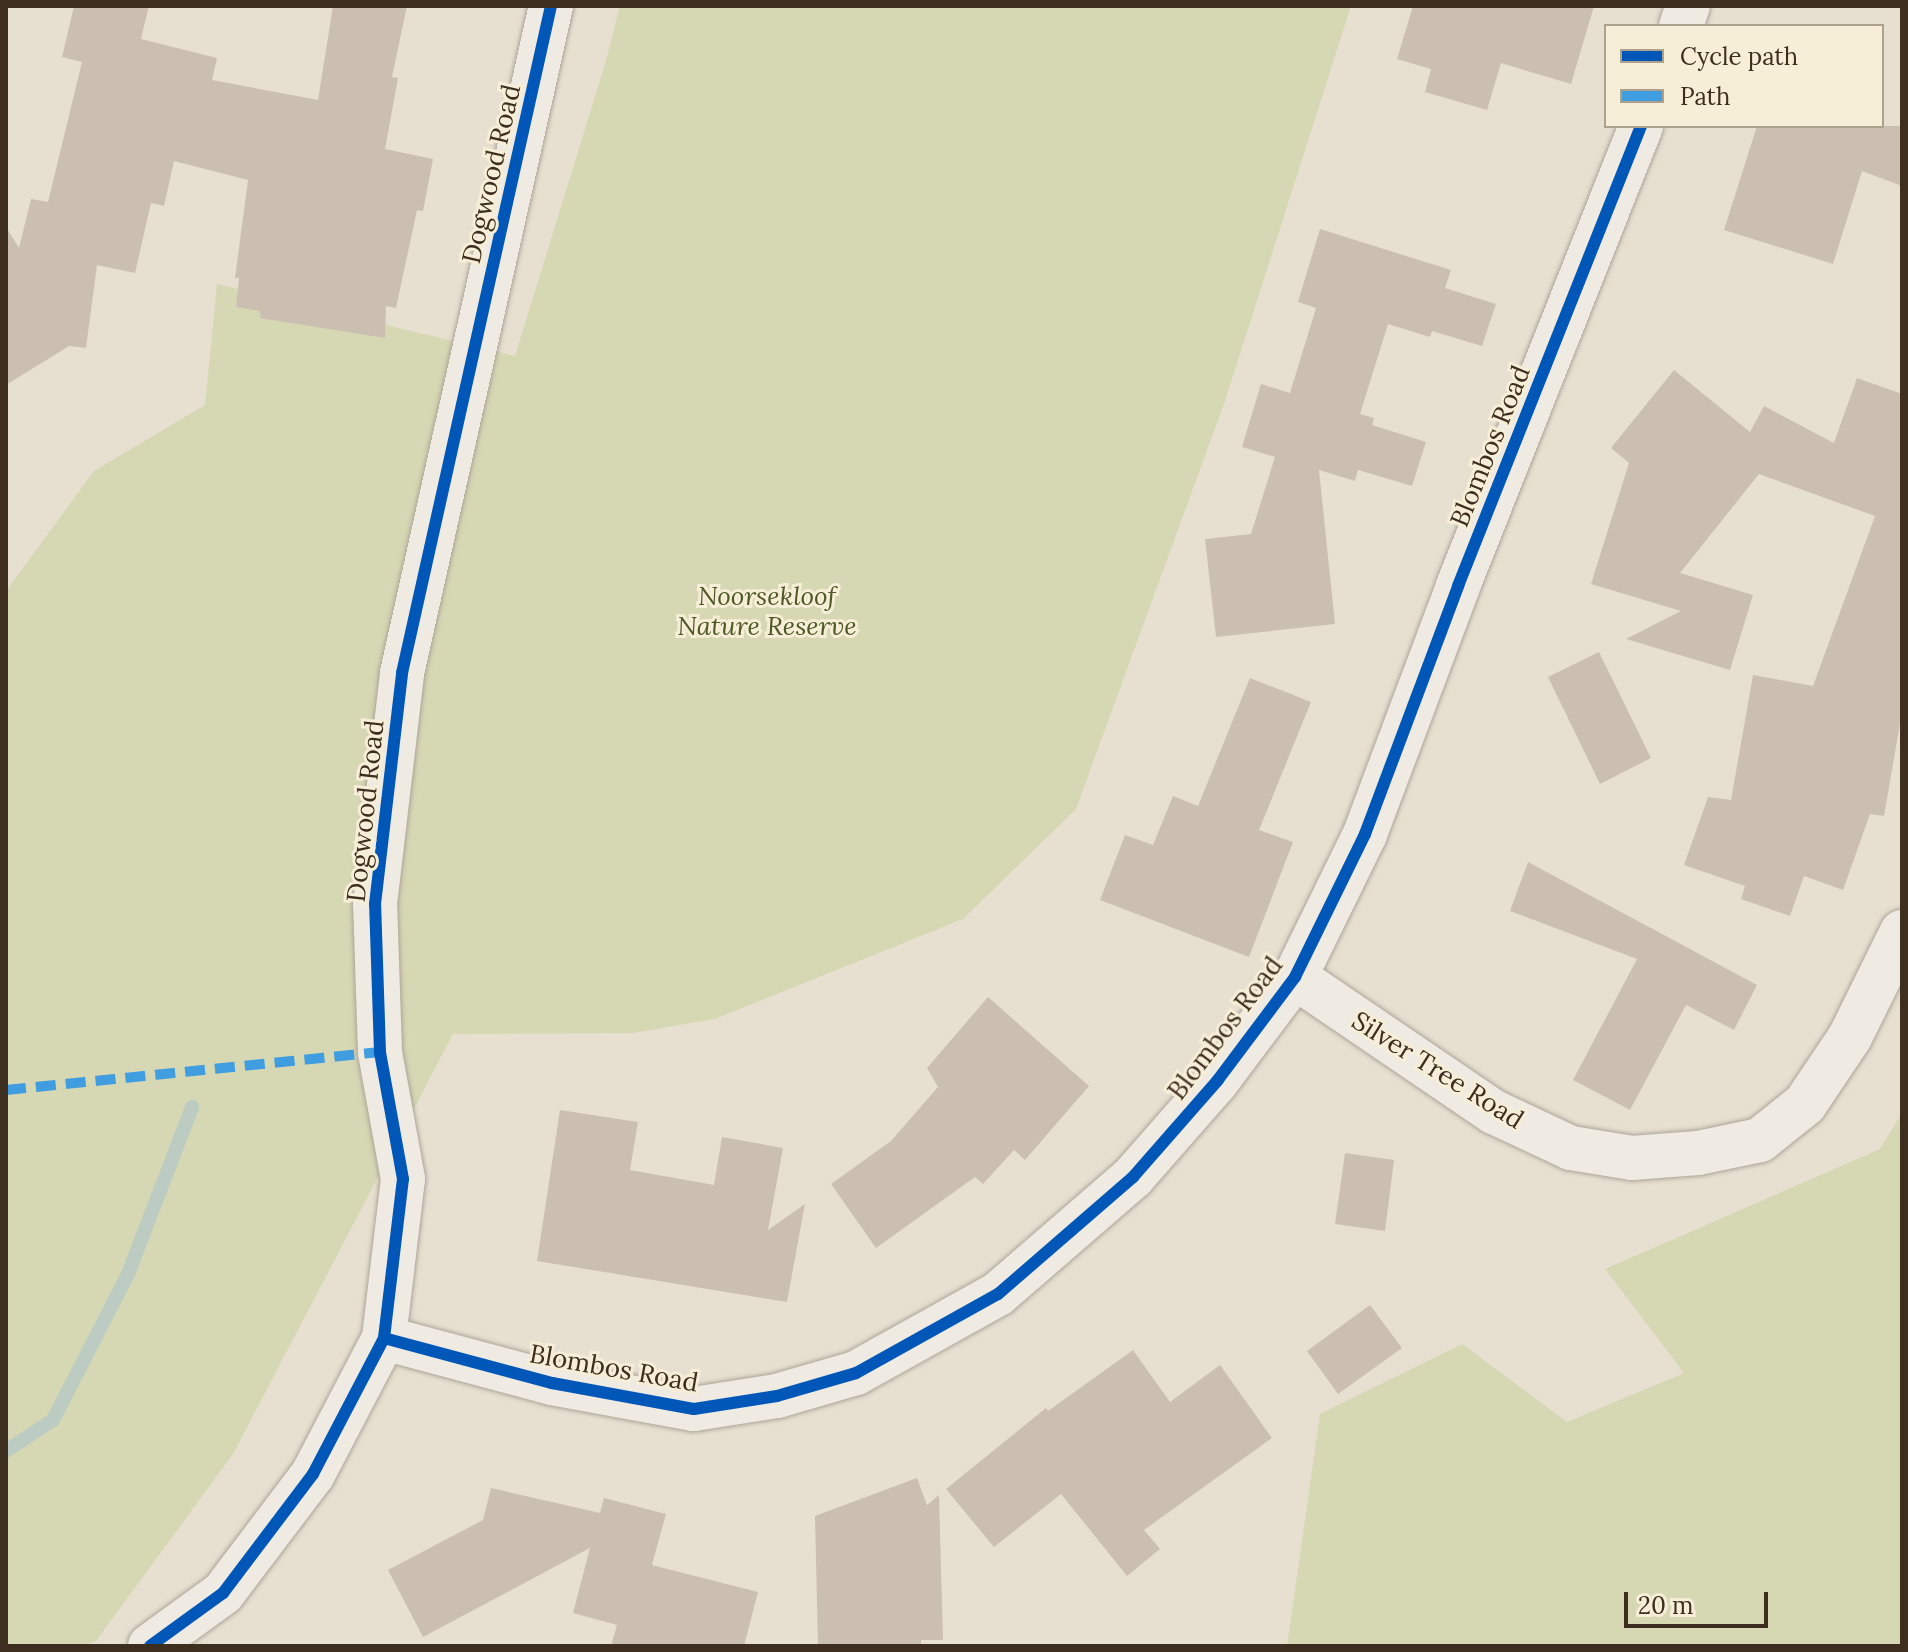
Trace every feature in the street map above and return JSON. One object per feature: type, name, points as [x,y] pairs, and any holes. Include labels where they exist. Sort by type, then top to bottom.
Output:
[{"type":"street","name":"Dogwood Road","points":[[150,1646],[223,1593],[232,1582],[313,1474],[384,1338],[403,1179],[380,1052],[375,904],[402,673],[551,6]]},
{"type":"street","name":"Blombos Road","points":[[384,1338],[552,1383],[694,1409],[777,1396],[856,1373],[998,1294],[1133,1177],[1217,1081],[1295,977],[1365,834],[1458,586],[1640,128]]},
{"type":"street","name":"Silver Tree Road","points":[[1295,977],[1494,1112],[1571,1148],[1632,1158],[1698,1153],[1760,1140],[1805,1104],[1850,1037],[1902,932]]},
{"type":"green space","name":"Noorsekloof Nature Reserve","points":[[620,6],[1351,6],[1225,401],[1076,809],[963,919],[715,1019],[633,1033],[453,1034],[233,1454],[96,1641],[83,1646],[6,1646],[6,591],[94,471],[205,405],[217,284],[515,356]]},
{"type":"green space","points":[[1902,1113],[1902,1646],[1287,1646],[1320,1414],[1462,1344],[1567,1422],[1684,1373],[1605,1269],[1880,1149]]},
{"type":"building","points":[[74,6],[149,6],[141,39],[217,58],[212,80],[318,100],[333,6],[407,6],[392,77],[398,78],[385,149],[433,159],[423,211],[417,210],[396,308],[386,306],[385,338],[260,318],[260,311],[236,307],[239,278],[235,278],[248,180],[174,161],[164,206],[151,203],[135,273],[97,265],[86,348],[69,346],[6,385],[6,227],[19,248],[31,199],[48,202],[82,62],[62,57]]},
{"type":"building","points":[[1413,6],[1594,6],[1571,84],[1501,63],[1487,110],[1425,92],[1431,69],[1397,59]]},
{"type":"building","points":[[1902,126],[1902,186],[1862,171],[1833,264],[1724,230],[1756,128]]},
{"type":"building","points":[[1320,229],[1451,270],[1445,288],[1496,304],[1482,346],[1432,331],[1430,337],[1388,324],[1360,414],[1374,418],[1372,425],[1426,442],[1412,486],[1358,470],[1355,481],[1319,470],[1335,624],[1216,637],[1205,539],[1251,534],[1275,457],[1242,447],[1261,384],[1290,393],[1316,308],[1298,302]]},
{"type":"building","points":[[1674,370],[1750,432],[1764,406],[1834,443],[1857,378],[1902,394],[1902,712],[1884,816],[1870,814],[1843,890],[1804,876],[1790,916],[1741,899],[1745,886],[1684,865],[1708,797],[1731,800],[1753,675],[1813,686],[1875,516],[1759,474],[1680,573],[1753,595],[1730,670],[1626,639],[1681,611],[1591,584],[1629,463],[1611,448]]},
{"type":"building","points":[[1599,652],[1651,758],[1600,784],[1548,677]]},
{"type":"building","points":[[1250,678],[1311,702],[1259,830],[1293,842],[1249,957],[1100,900],[1125,835],[1153,845],[1173,796],[1198,806]]},
{"type":"building","points":[[1528,862],[1757,985],[1734,1030],[1686,1005],[1630,1110],[1573,1080],[1637,959],[1510,911]]},
{"type":"building","points":[[988,997],[1089,1086],[1025,1160],[1014,1150],[983,1184],[975,1177],[876,1248],[831,1184],[891,1141],[938,1087],[927,1068]]},
{"type":"building","points":[[560,1110],[638,1122],[630,1170],[714,1185],[722,1137],[783,1148],[768,1230],[805,1204],[787,1302],[537,1261]]},
{"type":"building","points":[[1345,1153],[1394,1160],[1385,1231],[1335,1224]]},
{"type":"building","points":[[1370,1305],[1402,1348],[1338,1394],[1307,1351]]},
{"type":"building","points":[[1133,1350],[1170,1402],[1220,1365],[1272,1438],[1144,1530],[1160,1549],[1127,1576],[1061,1494],[994,1547],[946,1489],[1046,1408],[1048,1411]]},
{"type":"building","points":[[917,1478],[927,1505],[939,1495],[943,1640],[921,1640],[921,1646],[818,1646],[815,1516]]},
{"type":"building","points":[[491,1488],[600,1513],[604,1498],[666,1514],[652,1565],[758,1592],[744,1646],[611,1646],[617,1625],[573,1613],[590,1548],[423,1637],[388,1570],[483,1520]]},
{"type":"waterway","points":[[6,1451],[53,1420],[128,1274],[192,1107]]},
{"type":"marked path","points":[[6,1090],[380,1052]]},
{"type":"cycle path","points":[[150,1646],[223,1593],[313,1474],[384,1338],[403,1179],[380,1052],[375,904],[402,673],[551,6]]},
{"type":"cycle path","points":[[384,1338],[552,1383],[694,1409],[777,1396],[856,1373],[998,1294],[1133,1177],[1217,1081],[1295,977],[1365,834],[1458,586],[1640,128]]}]
